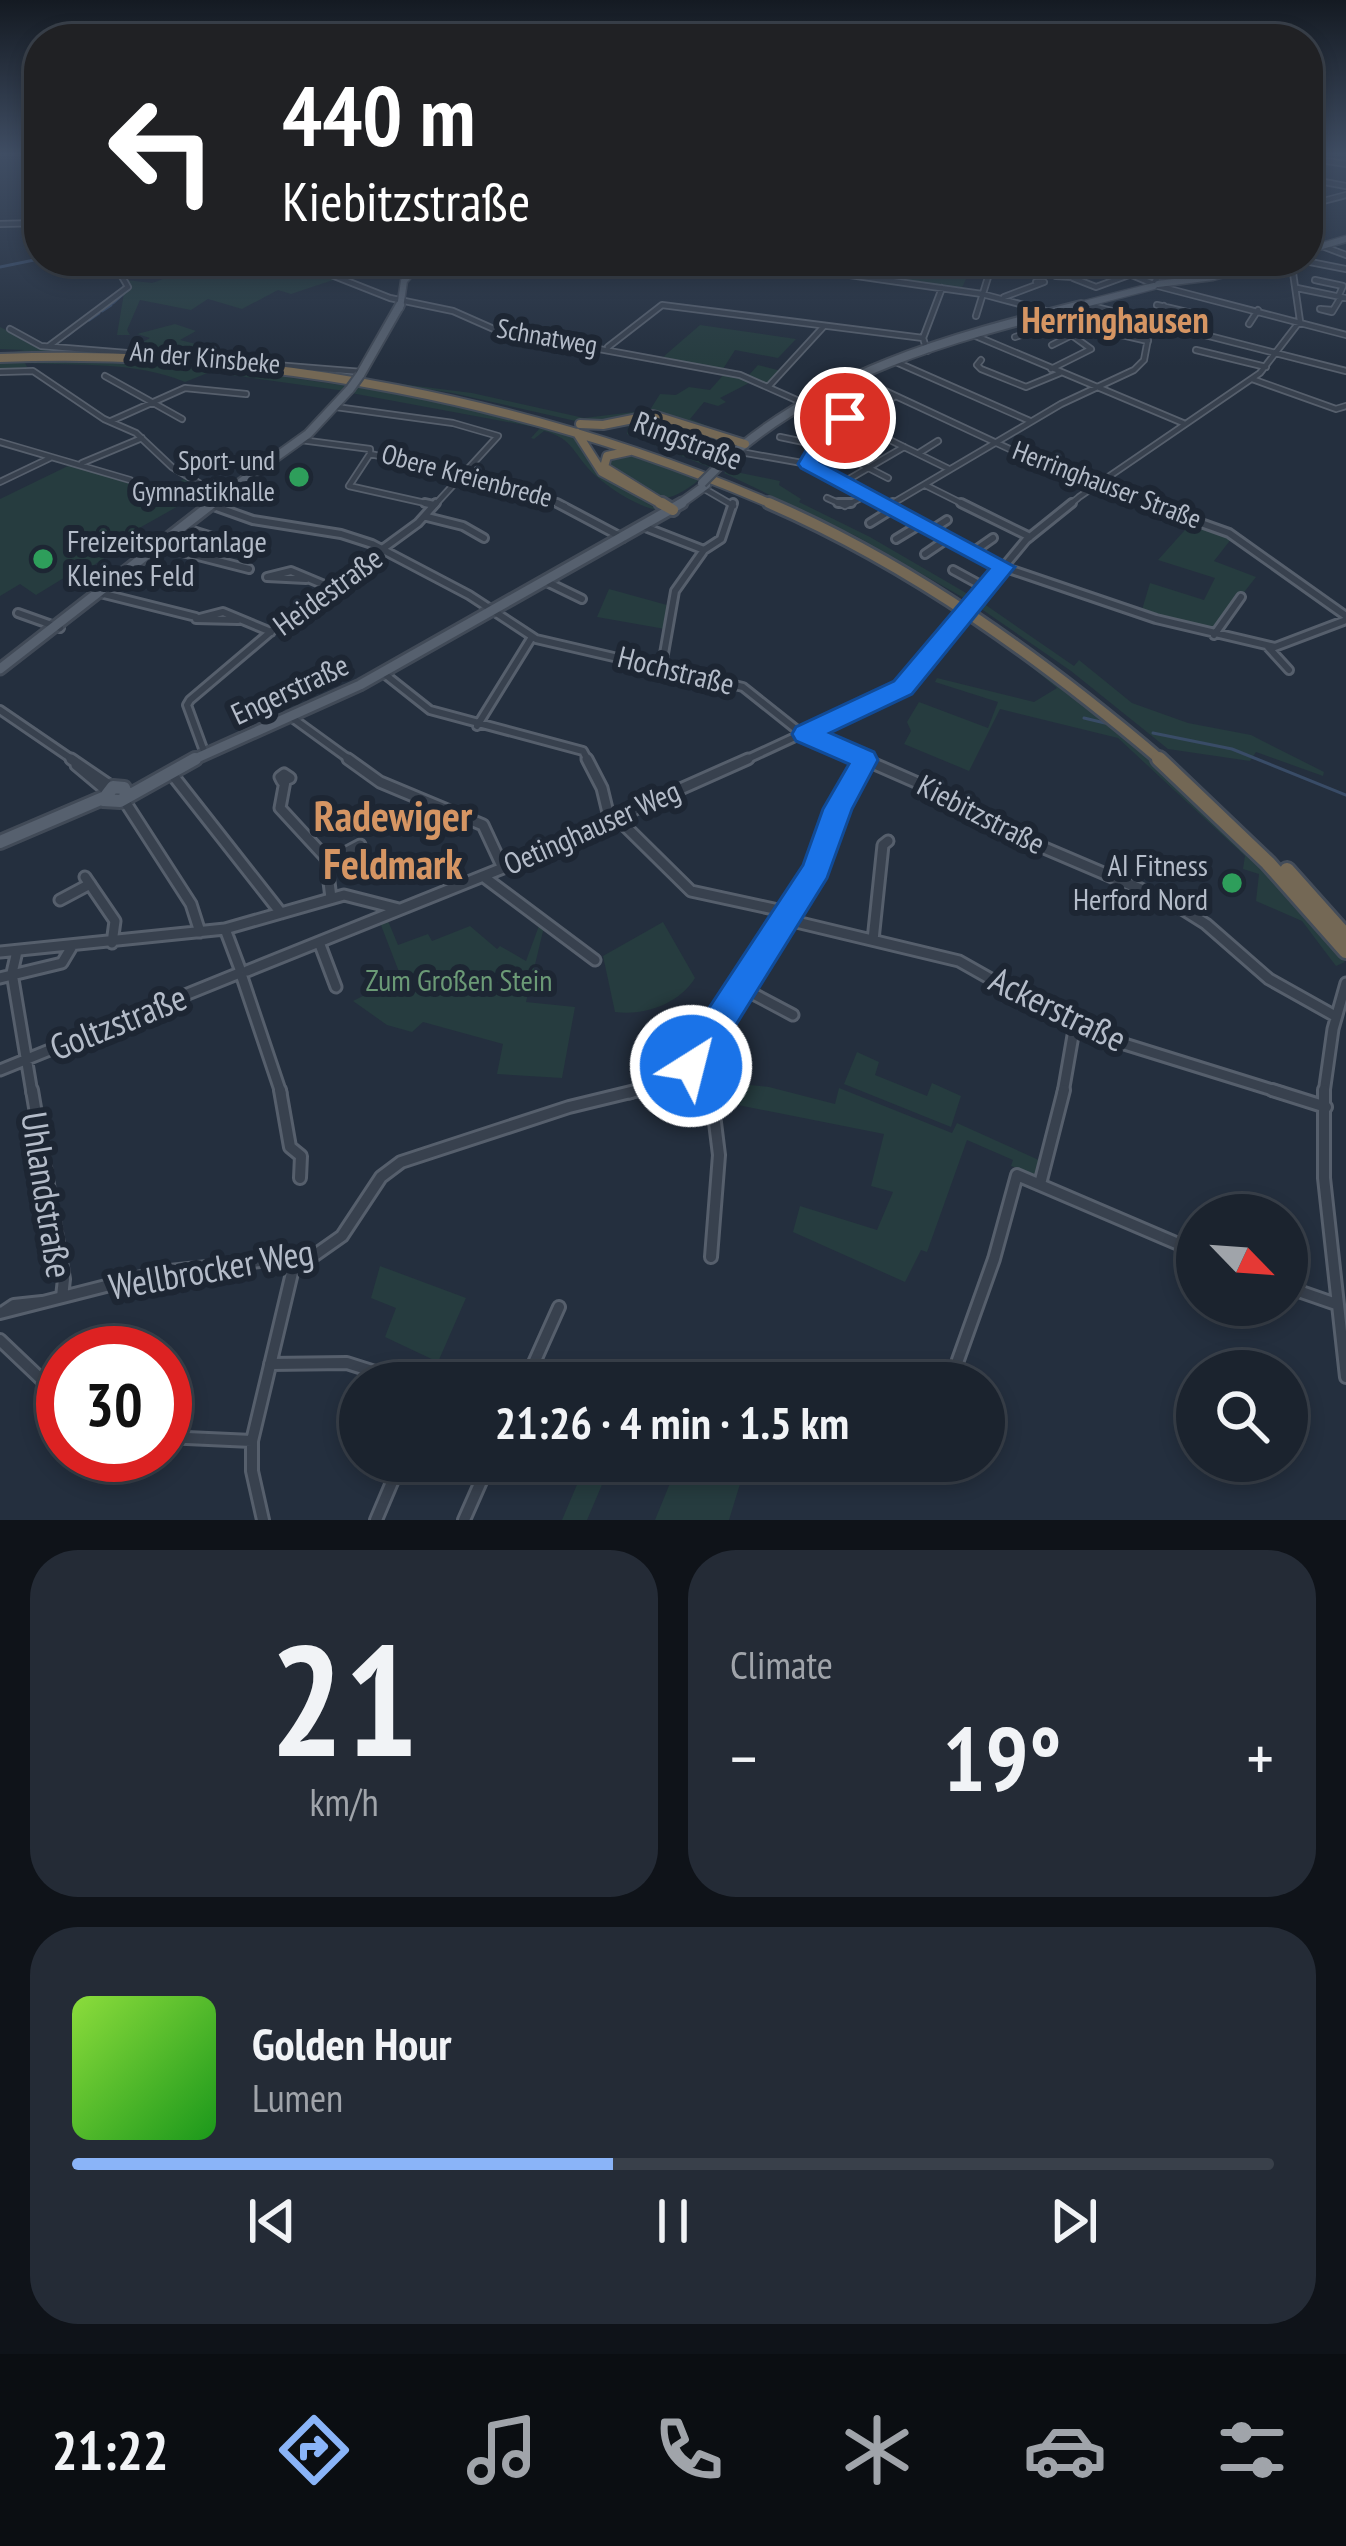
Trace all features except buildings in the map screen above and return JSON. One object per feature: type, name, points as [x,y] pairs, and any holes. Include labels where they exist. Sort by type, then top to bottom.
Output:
[{"type":"highway","name":"Ringstraße","points":[[0,357],[117,356],[404,392],[546,419],[646,448],[743,486],[842,533],[1034,649],[1183,768],[1273,855],[1346,936]]},
{"type":"highway","points":[[546,419],[596,426],[653,415],[743,446]]},
{"type":"highway","points":[[646,448],[624,435],[626,422],[655,418],[743,446]]},
{"type":"highway","name":"Ringstraße","points":[[546,419],[680,465],[784,510],[876,557],[1050,669],[1218,810],[1346,950]]},
{"type":"highway","points":[[546,419],[582,436],[602,472],[670,509]]},
{"type":"highway","points":[[670,509],[611,474],[603,461],[610,454],[628,451],[680,465]]},
{"type":"main road","points":[[3,667],[60,628],[154,545],[301,440],[336,407],[397,318],[408,276]]},
{"type":"main road","name":"Engerstraße","points":[[623,538],[704,485],[758,431],[801,402],[855,377],[971,334],[1204,276]]},
{"type":"main road","name":"Engerstraße","points":[[0,842],[170,772],[382,672],[670,509]]},
{"type":"street","name":"An der Kinsbeke","points":[[48,346],[128,287],[122,276]]},
{"type":"street","name":"Schnatweg","points":[[336,276],[502,331],[740,375],[801,402]]},
{"type":"street","points":[[857,276],[982,294],[1050,312]]},
{"type":"street","points":[[976,316],[989,276]]},
{"type":"street","points":[[1064,276],[1106,291]]},
{"type":"street","points":[[1096,287],[1126,276]]},
{"type":"street","points":[[1132,276],[1346,335]]},
{"type":"street","points":[[1155,285],[1162,276]]},
{"type":"street","points":[[1294,276],[1300,321]]},
{"type":"street","points":[[1315,280],[1343,286],[1334,310]]},
{"type":"street","points":[[1002,298],[1036,282]]},
{"type":"street","points":[[927,351],[923,338],[942,288]]},
{"type":"street","points":[[1297,288],[1342,297]]},
{"type":"street","points":[[1227,303],[1236,298]]},
{"type":"street","points":[[1084,304],[1346,371]]},
{"type":"street","points":[[608,348],[662,305],[923,338]]},
{"type":"street","points":[[870,523],[1031,421],[1140,365],[1160,305],[1191,313]]},
{"type":"street","points":[[1015,337],[1100,315],[1104,310]]},
{"type":"street","points":[[1249,324],[1258,310]]},
{"type":"street","name":"Oetinghauser Weg","points":[[399,910],[614,819],[903,687],[1030,537],[1092,485],[1266,367],[1300,321]]},
{"type":"street","points":[[1070,323],[1148,341]]},
{"type":"street","points":[[1051,369],[1091,349],[1058,325]]},
{"type":"street","points":[[769,387],[824,326]]},
{"type":"street","name":"An der Kinsbeke","points":[[10,328],[48,346],[361,373]]},
{"type":"street","points":[[971,334],[1184,423]]},
{"type":"street","points":[[1052,345],[1073,335]]},
{"type":"street","points":[[1196,350],[1266,367]]},
{"type":"street","points":[[981,360],[981,369],[1027,387],[1061,373]]},
{"type":"street","points":[[896,362],[1031,421]]},
{"type":"street","points":[[0,372],[33,371],[142,438],[179,472],[222,497]]},
{"type":"street","points":[[1002,378],[1014,371]]},
{"type":"street","points":[[105,376],[182,418]]},
{"type":"street","name":"Herringhauser Straße","points":[[855,377],[1092,485],[1229,532],[1346,618]]},
{"type":"street","points":[[1251,379],[1336,409],[1346,406]]},
{"type":"street","points":[[110,421],[190,387],[246,394]]},
{"type":"street","points":[[808,464],[818,445],[845,418],[896,396]]},
{"type":"street","name":"Heidestraße","points":[[206,754],[188,703],[271,632],[386,550],[425,516],[498,434],[336,407]]},
{"type":"street","points":[[845,418],[950,470]]},
{"type":"street","points":[[780,437],[818,445]]},
{"type":"street","points":[[82,463],[142,438]]},
{"type":"street","name":"Obere Kreienbrede","points":[[301,440],[370,449],[370,454],[465,472],[549,496],[623,538]]},
{"type":"street","points":[[918,454],[938,441]]},
{"type":"street","points":[[0,442],[130,480]]},
{"type":"street","points":[[743,446],[808,464],[1003,567],[1214,635],[1268,646],[1289,645],[1346,618]]},
{"type":"street","points":[[843,482],[904,447]]},
{"type":"street","points":[[370,454],[350,486],[435,505]]},
{"type":"street","points":[[0,482],[52,457]]},
{"type":"street","points":[[849,458],[888,478]]},
{"type":"street","points":[[925,484],[1030,537]]},
{"type":"street","points":[[662,665],[673,596],[704,550],[722,539],[735,504],[704,485]]},
{"type":"street","points":[[827,498],[845,506],[866,495]]},
{"type":"street","name":"Hochstraße","points":[[211,505],[253,520],[344,535],[386,550],[496,610],[532,637],[747,689],[806,734]]},
{"type":"street","points":[[425,516],[463,526],[484,538]]},
{"type":"street","points":[[930,531],[947,520]]},
{"type":"street","points":[[896,539],[919,525]]},
{"type":"street","points":[[179,527],[212,538]]},
{"type":"street","points":[[646,527],[704,550]]},
{"type":"street","points":[[973,552],[993,538]]},
{"type":"street","points":[[926,554],[947,539]]},
{"type":"street","points":[[154,545],[248,569]]},
{"type":"street","points":[[306,579],[267,577],[283,569],[334,589]]},
{"type":"street","points":[[953,569],[986,588]]},
{"type":"street","points":[[546,582],[582,599]]},
{"type":"street","points":[[100,593],[196,617],[218,610],[271,632]]},
{"type":"street","points":[[1214,635],[1241,597]]},
{"type":"street","points":[[18,614],[60,628]]},
{"type":"street","points":[[477,726],[532,637]]},
{"type":"street","points":[[1268,646],[1289,670]]},
{"type":"street","points":[[382,672],[430,710],[583,751],[614,819]]},
{"type":"street","points":[[0,710],[67,755],[115,795],[199,914],[200,932]]},
{"type":"street","points":[[291,717],[380,782],[482,824],[503,868]]},
{"type":"street","name":"Kiebitzstraße","points":[[806,734],[961,802],[1042,847],[1158,895],[1206,924],[1287,991],[1335,1016]]},
{"type":"street","name":"Wellbrocker Weg","points":[[2,1312],[161,1272],[315,1255],[332,1246],[381,1177],[401,1162],[568,1108],[635,1092],[684,1071],[698,1059],[790,917],[817,870],[838,809],[865,760]]},
{"type":"street","points":[[170,772],[281,913]]},
{"type":"street","points":[[285,782],[280,808],[328,862],[331,898]]},
{"type":"street","name":"Ackerstraße","points":[[614,819],[691,891],[959,961],[1075,1024],[1154,1054],[1326,1107]]},
{"type":"street","points":[[873,940],[888,841]]},
{"type":"street","points":[[328,862],[360,845]]},
{"type":"street","points":[[483,876],[595,960]]},
{"type":"street","points":[[60,900],[87,880],[115,921],[112,944]]},
{"type":"street","points":[[0,952],[225,929],[331,898],[356,896],[399,910]]},
{"type":"street","name":"Goltzstraße","points":[[0,1070],[399,910]]},
{"type":"street","points":[[225,929],[280,1088],[290,1147],[301,1156],[300,1178]]},
{"type":"street","points":[[319,942],[336,987]]},
{"type":"street","points":[[6,975],[64,963],[71,947]]},
{"type":"street","name":"Uhlandstraße","points":[[17,951],[6,975],[26,1059],[64,1279],[62,1298]]},
{"type":"street","points":[[1346,983],[1335,1016],[1326,1107],[1325,1196],[1346,1377]]},
{"type":"street","points":[[744,989],[793,1015]]},
{"type":"street","points":[[1040,1184],[1070,1068],[1075,1024]]},
{"type":"street","points":[[698,1059],[716,1102],[711,1257]]},
{"type":"street","points":[[958,1360],[994,1259],[1016,1176],[1176,1243]]},
{"type":"street","points":[[263,1520],[252,1471],[252,1441],[296,1256]]},
{"type":"street","points":[[1308,1294],[1336,1304]]},
{"type":"street","points":[[536,1362],[559,1307]]},
{"type":"street","points":[[0,1340],[36,1374]]},
{"type":"street","points":[[270,1364],[339,1363]]},
{"type":"street","points":[[192,1438],[252,1441]]},
{"type":"street","points":[[376,1520],[392,1482]]},
{"type":"street","points":[[464,1520],[481,1482]]},
{"type":"green space","points":[[171,276],[336,279],[291,294],[278,290],[242,309],[208,299],[191,310],[140,300],[127,330],[130,335],[117,335],[124,293],[130,286],[127,280],[152,283]]},
{"type":"green space","points":[[868,276],[967,276],[961,290]]},
{"type":"green space","points":[[175,324],[196,331],[180,340],[196,344],[195,356],[356,374],[354,378],[133,355],[0,355],[24,350],[0,349],[0,327],[44,349],[159,353],[131,349],[150,338],[137,334]]},
{"type":"green space","points":[[700,325],[796,339],[778,358],[735,350],[723,369],[749,375],[758,365],[781,371],[765,388],[749,383],[720,398],[726,402],[718,406],[704,402],[690,419],[738,438],[650,413],[589,424],[452,393],[361,379],[472,393],[584,418],[650,410],[660,394],[676,395],[689,387],[710,390],[726,372],[663,357]]},
{"type":"green space","points":[[0,360],[195,364],[348,386],[345,391],[210,372],[185,382],[146,371],[86,365],[25,363],[27,367],[0,370]]},
{"type":"green space","points":[[355,387],[431,399],[568,432],[583,441],[596,471],[658,510],[611,488],[559,437],[544,431],[531,438],[540,428],[351,393]]},
{"type":"green space","points":[[652,419],[732,444],[709,467],[627,434],[629,423]]},
{"type":"green space","points":[[624,453],[699,480],[672,496],[653,496],[607,465],[610,457]]},
{"type":"green space","points":[[72,464],[157,493],[184,479],[205,491],[134,531],[138,535],[91,567],[85,565],[36,595],[20,584],[0,596],[0,499]]},
{"type":"green space","points":[[739,464],[736,472],[780,481],[799,502],[973,597],[969,601],[856,536],[724,473]]},
{"type":"green space","points":[[1193,521],[1232,538],[1214,561],[1256,577],[1213,632],[1141,613],[1150,583],[1204,600],[1215,578],[1158,560]]},
{"type":"green space","points":[[609,589],[667,605],[665,629],[597,617]]},
{"type":"green space","points":[[980,601],[1074,666],[1079,660],[1132,703],[1188,723],[1251,735],[1324,772],[1323,776],[1256,752],[1250,761],[1168,749],[1071,671],[977,606]]},
{"type":"green space","points":[[990,633],[1134,746],[1222,826],[1345,962],[1336,966],[1302,921],[1256,901],[1259,874],[1243,869],[1245,856],[1118,738],[1000,709],[969,771],[904,744],[911,731],[907,722],[919,702],[988,728],[998,702],[935,682],[937,678],[1034,702],[1057,688]]},
{"type":"green space","name":"Zum Großen Stein","points":[[386,916],[398,945],[428,934],[432,941],[470,926],[497,949],[500,946],[526,961],[540,923],[544,927],[526,1002],[575,1007],[562,1078],[497,1074],[503,1044],[423,1022],[412,1032],[387,1025],[353,1001],[401,977],[379,920]]},
{"type":"green space","points":[[663,922],[695,978],[680,995],[660,1006],[615,1012],[603,956]]},
{"type":"green space","points":[[857,1052],[879,1062],[875,1075],[927,1096],[932,1083],[961,1096],[951,1127],[844,1084]]},
{"type":"green space","points":[[712,1081],[769,1087],[835,1104],[839,1088],[952,1133],[957,1123],[1041,1161],[1037,1175],[967,1140],[927,1252],[921,1250],[905,1282],[793,1232],[800,1206],[877,1230],[893,1192],[871,1186],[884,1134],[718,1101]]},
{"type":"green space","points":[[380,1266],[466,1298],[438,1362],[385,1337],[396,1308],[371,1298]]},
{"type":"green space","points":[[578,1482],[603,1482],[587,1520],[562,1520]]},
{"type":"green space","points":[[670,1482],[741,1482],[729,1520],[655,1520]]},
{"type":"waterway","points":[[0,267],[24,262]]},
{"type":"waterway","points":[[113,303],[123,294]]},
{"type":"waterway","points":[[102,311],[111,305]]},
{"type":"waterway","points":[[89,320],[99,313]]},
{"type":"waterway","points":[[68,335],[73,331]]},
{"type":"waterway","points":[[1084,718],[1105,723]]},
{"type":"waterway","points":[[1153,733],[1232,749],[1346,795]]},
{"type":"place","name":"Sport- und Gymnastikhalle","points":[[299,477]]},
{"type":"place","name":"Freizeitsportanlage Kleines Feld","points":[[43,559]]},
{"type":"place","name":"AI Fitness Herford Nord","points":[[1232,883]]},
{"type":"district","name":"Herringhausen","points":[[1115,320]]},
{"type":"district","name":"Radewiger Feldmark","points":[[393,840]]},
{"type":"route","points":[[691,1066],[817,870],[845,792],[865,760],[806,734],[903,687],[1003,567],[808,464],[824,436],[845,418]]}]
